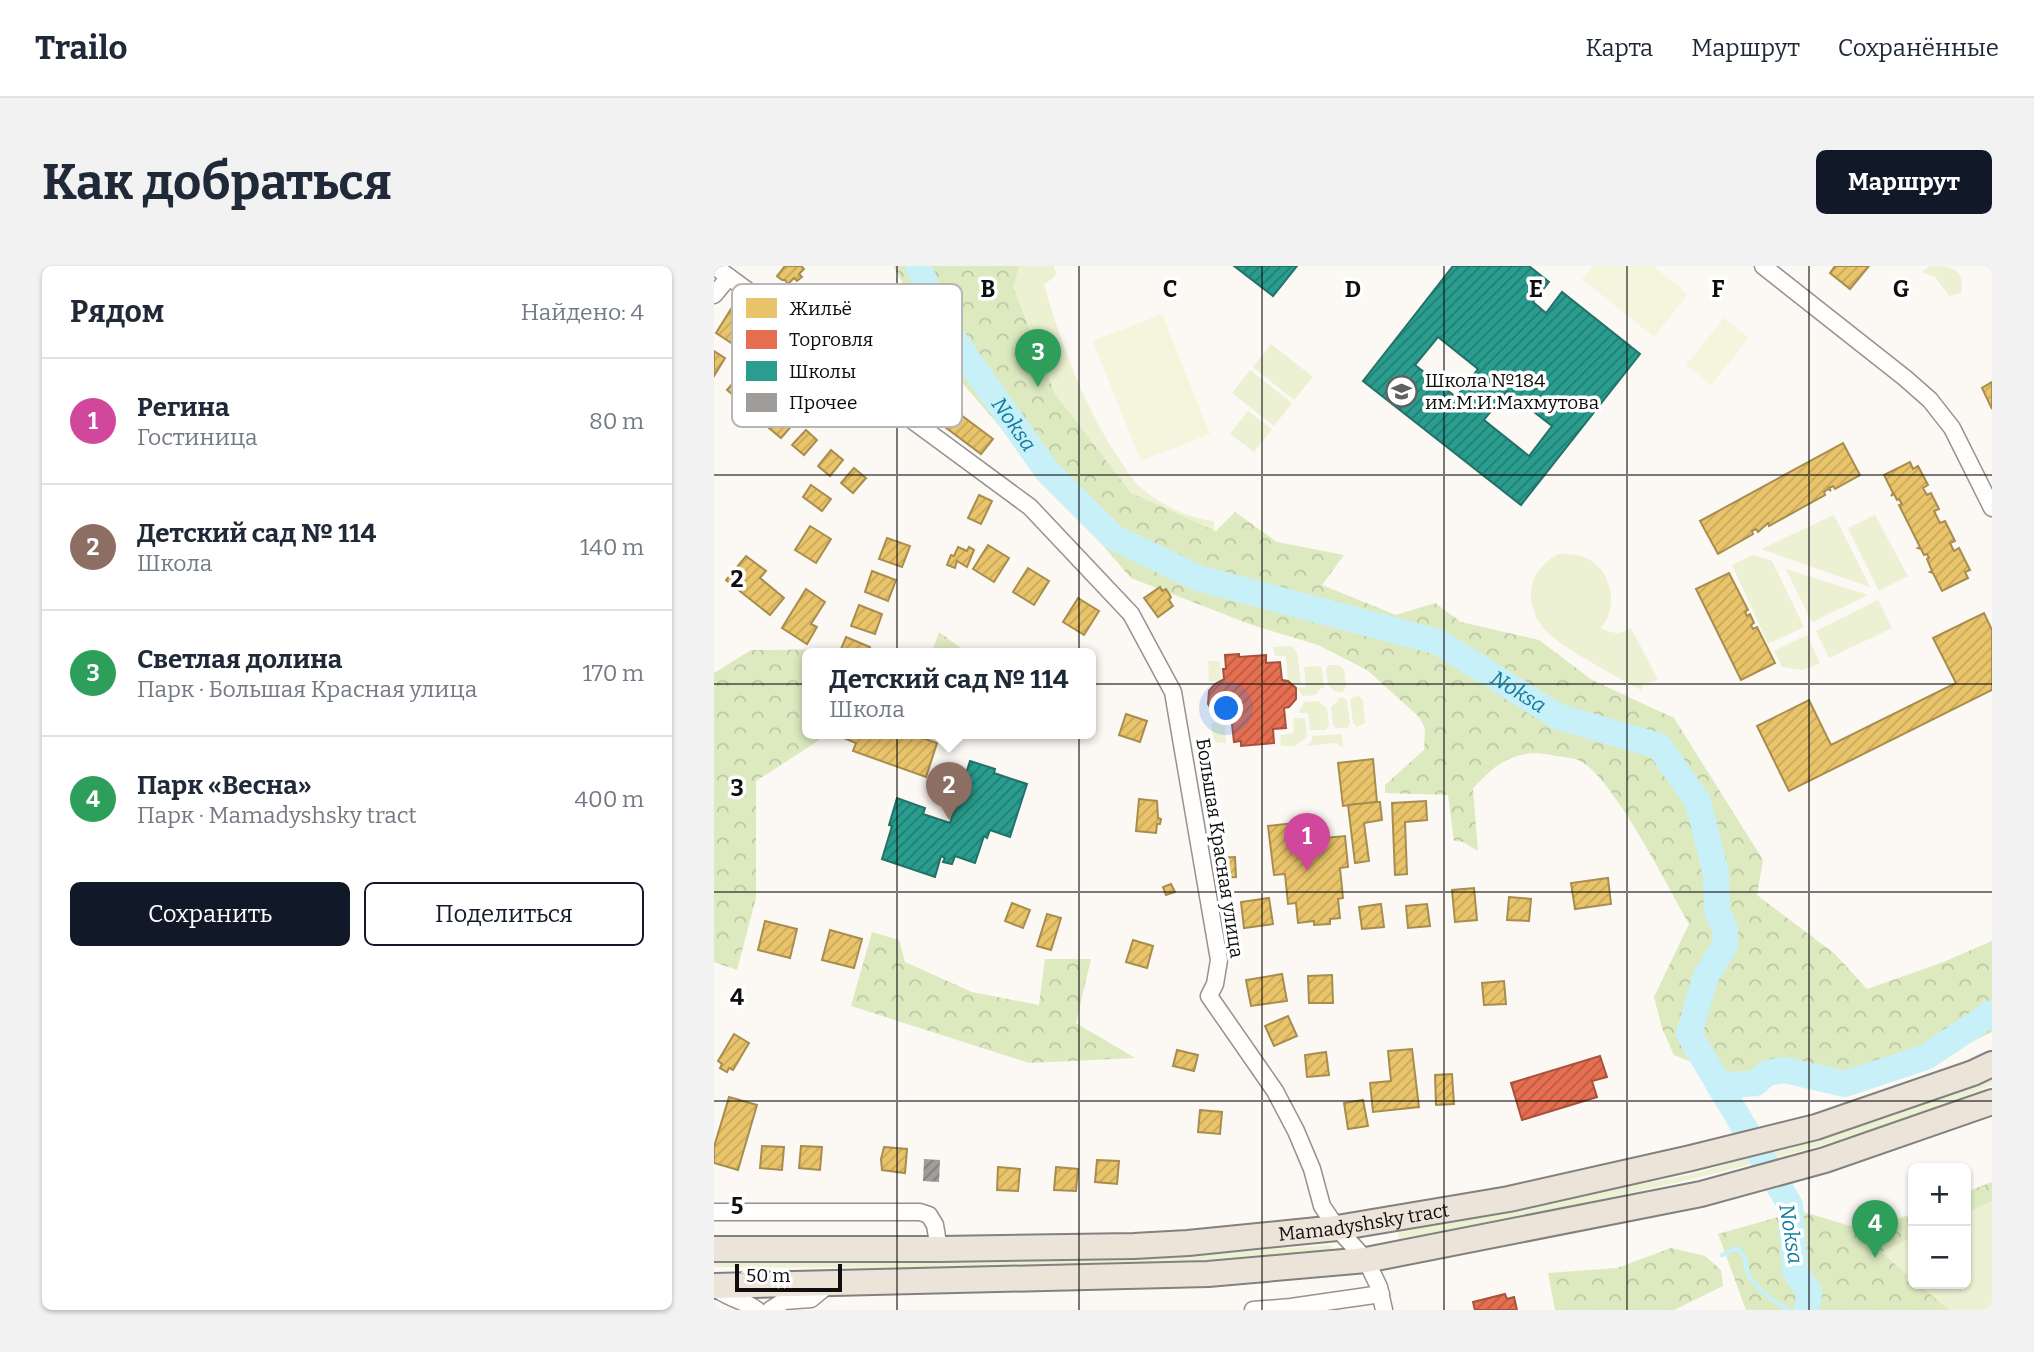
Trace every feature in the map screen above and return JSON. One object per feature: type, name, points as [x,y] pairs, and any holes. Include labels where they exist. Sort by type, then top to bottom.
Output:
[{"type":"main road","name":"Mamadyshsky tract","points":[[714,1249],[939,1249],[1188,1243],[1337,1228],[1509,1199],[1691,1158],[1816,1126],[1973,1073],[1992,1064]]},
{"type":"main road","name":"Mamadyshsky tract","points":[[714,1286],[1208,1274],[1366,1260],[1701,1194],[1825,1160],[1992,1102]]},
{"type":"street","points":[[1763,266],[1930,400],[1952,428],[1992,508]]},
{"type":"street","name":"Большая Красная улица","points":[[714,267],[740,284]]},
{"type":"street","points":[[714,295],[729,276]]},
{"type":"street","name":"Большая Красная улица","points":[[921,427],[1030,507],[1130,614],[1173,692],[1219,960],[1215,984],[1209,996],[1275,1091],[1312,1169],[1322,1206],[1337,1228],[1366,1260],[1382,1302]]},
{"type":"street","points":[[714,1212],[920,1212],[929,1215],[935,1225],[939,1249]]},
{"type":"street","points":[[770,1310],[785,1301],[811,1299],[828,1285]]},
{"type":"street","points":[[714,1286],[726,1297],[749,1304],[757,1310]]},
{"type":"street","points":[[1254,1310],[1382,1302]]},
{"type":"green space","points":[[893,266],[1019,266],[1013,287],[1055,394],[1131,493],[1216,531],[1235,512],[1277,542],[1344,555],[1322,585],[1396,615],[1435,603],[1461,622],[1539,640],[1592,680],[1674,718],[1763,860],[1757,895],[1835,954],[1867,989],[1941,963],[1992,941],[1992,1032],[1929,1063],[1827,1092],[1767,1070],[1718,1073],[1674,1055],[1662,1028],[1654,997],[1689,924],[1622,808],[1591,769],[1575,759],[1539,753],[1517,756],[1498,765],[1473,789],[1478,851],[1463,842],[1454,841],[1448,795],[1385,793],[1385,785],[1424,750],[1425,728],[1419,717],[1367,670],[1318,645],[1252,625],[1131,578],[962,383],[962,284],[903,284]]},
{"type":"green space","points":[[937,266],[1054,266],[1056,275],[1044,285],[1067,354],[1097,421],[1131,477],[1146,492],[1183,513],[1214,521],[1213,578],[1173,562],[962,297],[962,284],[951,284]]},
{"type":"green space","points":[[1593,266],[1653,266],[1688,294],[1654,337],[1582,279]]},
{"type":"green space","points":[[1930,266],[1955,270],[1961,278],[1961,293],[1949,296],[1935,277],[1922,272]]},
{"type":"green space","points":[[1162,314],[1210,434],[1141,461],[1093,341]]},
{"type":"green space","points":[[1724,318],[1749,338],[1711,385],[1686,365]]},
{"type":"green space","points":[[1271,344],[1313,377],[1294,400],[1253,367]]},
{"type":"green space","points":[[1250,370],[1292,403],[1274,426],[1232,393]]},
{"type":"green space","points":[[1248,411],[1272,429],[1254,452],[1230,434]]},
{"type":"green space","points":[[1834,515],[1870,587],[1761,549]]},
{"type":"green space","points":[[1875,515],[1908,576],[1879,591],[1848,528]]},
{"type":"green space","points":[[1558,554],[1582,557],[1598,566],[1608,583],[1611,602],[1610,611],[1601,628],[1616,633],[1631,628],[1658,680],[1643,684],[1641,690],[1570,649],[1544,628],[1533,609],[1531,590],[1538,571]]},
{"type":"green space","points":[[1753,555],[1772,561],[1804,627],[1768,644],[1732,565]]},
{"type":"green space","points":[[1786,569],[1868,595],[1812,622]]},
{"type":"green space","points":[[1878,600],[1892,628],[1829,658],[1816,631]]},
{"type":"green space","points":[[939,632],[961,648],[933,648]]},
{"type":"green space","points":[[1807,635],[1820,663],[1803,670],[1782,667],[1774,651]]},
{"type":"green space","points":[[1292,646],[1297,652],[1301,683],[1288,684],[1286,656],[1275,656],[1273,647]]},
{"type":"green space","points":[[751,650],[802,650],[802,739],[819,739],[756,781],[756,898],[737,970],[714,962],[714,673]]},
{"type":"green space","points":[[1208,661],[1220,661],[1221,681],[1209,682]]},
{"type":"green space","points":[[1328,665],[1339,665],[1344,669],[1346,687],[1342,692],[1328,686]]},
{"type":"green space","points":[[1304,667],[1322,668],[1324,687],[1316,695],[1303,696],[1297,688],[1306,687]]},
{"type":"green space","points":[[1359,696],[1363,700],[1365,723],[1357,727],[1353,723],[1350,700]]},
{"type":"green space","points":[[1343,697],[1347,701],[1350,723],[1347,728],[1336,728],[1333,725],[1331,707],[1338,698]]},
{"type":"green space","points":[[1318,701],[1327,708],[1329,726],[1325,730],[1310,730],[1308,713],[1298,713],[1304,702]]},
{"type":"green space","points":[[1293,718],[1305,718],[1307,737],[1295,746],[1281,746],[1280,735],[1294,733]]},
{"type":"green space","points":[[1225,722],[1226,743],[1217,743],[1213,738],[1211,723]]},
{"type":"green space","points":[[1342,734],[1343,747],[1336,743],[1306,746],[1312,741],[1312,736]]},
{"type":"green space","points":[[872,932],[899,940],[905,962],[972,992],[1039,1005],[1045,959],[1091,959],[1076,1023],[1135,1058],[1029,1063],[851,1006]]},
{"type":"green space","points":[[1992,1076],[1992,1085],[1918,1115],[1771,1159],[1648,1189],[1399,1239],[1398,1230],[1689,1175],[1889,1117]]},
{"type":"green space","points":[[1992,1182],[1992,1201],[1971,1211],[1971,1190]]},
{"type":"green space","points":[[1992,1201],[1992,1310],[1876,1310],[1800,1211],[1867,1231],[1908,1221],[1908,1289],[1971,1289],[1971,1206]]},
{"type":"green space","points":[[1800,1211],[1867,1231],[1908,1215],[1908,1239],[1881,1252],[1908,1276],[1908,1289],[1924,1289],[1949,1310],[1746,1310],[1718,1234]]},
{"type":"green space","points":[[1331,1245],[1333,1253],[1204,1263],[1005,1268],[714,1267],[714,1258],[1005,1259],[1203,1254]]},
{"type":"green space","points":[[1671,1248],[1705,1256],[1721,1270],[1723,1286],[1674,1310],[1555,1310],[1548,1273],[1617,1268]]},
{"type":"building: Жильё","points":[[785,266],[801,266],[804,269],[799,274],[802,277],[797,281],[794,278],[788,284],[777,276]]},
{"type":"building: Жильё","points":[[1835,266],[1869,266],[1850,289],[1830,273]]},
{"type":"building: Жильё","points":[[731,309],[732,310],[732,343],[716,333]]},
{"type":"building: Жильё","points":[[714,351],[725,358],[714,376]]},
{"type":"building: Жильё","points":[[1992,382],[1992,409],[1982,388]]},
{"type":"building: Жильё","points":[[962,416],[993,439],[981,454],[945,427],[962,427]]},
{"type":"building: Жильё","points":[[770,427],[791,427],[781,438]]},
{"type":"building: Жильё","points":[[806,430],[817,440],[804,455],[792,445]]},
{"type":"building: Жильё","points":[[1843,443],[1860,475],[1835,489],[1833,486],[1829,488],[1831,491],[1828,489],[1824,492],[1825,495],[1769,526],[1768,523],[1758,532],[1756,529],[1752,531],[1753,534],[1718,554],[1700,521]]},
{"type":"building: Жильё","points":[[831,450],[843,460],[830,476],[818,466]]},
{"type":"building: Жильё","points":[[1910,462],[1913,469],[1918,466],[1928,485],[1923,488],[1927,495],[1931,493],[1939,509],[1934,511],[1940,523],[1945,521],[1955,541],[1950,543],[1954,551],[1959,548],[1970,570],[1965,572],[1968,578],[1942,591],[1930,572],[1932,571],[1927,554],[1924,555],[1918,548],[1920,547],[1899,505],[1902,504],[1894,494],[1891,496],[1893,493],[1884,475]]},
{"type":"building: Жильё","points":[[854,468],[866,478],[853,493],[841,483]]},
{"type":"building: Жильё","points":[[811,485],[831,499],[822,511],[803,497]]},
{"type":"building: Жильё","points":[[979,495],[992,501],[981,524],[968,518]]},
{"type":"building: Жильё","points":[[810,526],[831,539],[816,563],[795,550]]},
{"type":"building: Жильё","points":[[887,538],[910,546],[902,567],[879,559]]},
{"type":"building: Жильё","points":[[988,545],[1009,558],[994,582],[973,569]]},
{"type":"building: Жильё","points":[[958,547],[967,551],[969,547],[974,550],[967,567],[957,561],[955,568],[947,565]]},
{"type":"building: Жильё","points":[[746,556],[766,571],[760,578],[784,598],[770,615],[726,580]]},
{"type":"building: Жильё","points":[[1028,568],[1049,581],[1034,605],[1013,592]]},
{"type":"building: Жильё","points":[[872,571],[896,580],[888,601],[865,592]]},
{"type":"building: Жильё","points":[[1729,573],[1748,610],[1745,612],[1747,616],[1750,614],[1754,623],[1751,625],[1753,629],[1757,627],[1775,663],[1741,680],[1696,589]]},
{"type":"building: Жильё","points":[[1160,587],[1162,591],[1166,589],[1173,606],[1158,617],[1144,598]]},
{"type":"building: Жильё","points":[[806,589],[825,602],[811,624],[817,627],[807,644],[782,628]]},
{"type":"building: Жильё","points":[[1078,598],[1099,611],[1084,635],[1063,622]]},
{"type":"building: Жильё","points":[[859,605],[882,614],[875,634],[851,626]]},
{"type":"building: Жильё","points":[[1984,613],[1992,630],[1992,690],[1789,791],[1757,726],[1809,700],[1831,745],[1956,683],[1933,638]]},
{"type":"building: Жильё","points":[[846,637],[870,647],[870,648],[841,648]]},
{"type":"building: Жильё","points":[[1126,714],[1147,721],[1140,742],[1119,735]]},
{"type":"building: Жильё","points":[[846,739],[925,739],[937,743],[926,777],[853,751],[856,743]]},
{"type":"building: Жильё","points":[[1373,759],[1377,802],[1343,806],[1338,763]]},
{"type":"building: Жильё","points":[[1139,799],[1157,801],[1158,818],[1161,819],[1156,833],[1136,831]]},
{"type":"building: Жильё","points":[[1426,801],[1427,820],[1405,822],[1407,874],[1395,875],[1392,803]]},
{"type":"building: Жильё","points":[[1380,802],[1382,820],[1364,823],[1369,861],[1355,863],[1348,805]]},
{"type":"building: Жильё","points":[[1312,821],[1314,839],[1345,836],[1348,867],[1340,868],[1343,898],[1338,899],[1340,918],[1330,919],[1330,924],[1314,925],[1314,921],[1298,923],[1296,903],[1288,904],[1285,874],[1274,875],[1268,826]]},
{"type":"building: Жильё","points":[[1235,857],[1236,877],[1217,878],[1216,858]]},
{"type":"building: Жильё","points":[[1608,878],[1611,904],[1575,909],[1571,883]]},
{"type":"building: Жильё","points":[[1171,884],[1175,892],[1166,895],[1163,887]]},
{"type":"building: Жильё","points":[[1474,888],[1477,920],[1455,922],[1452,890]]},
{"type":"building: Жильё","points":[[1509,897],[1531,899],[1529,921],[1507,920]]},
{"type":"building: Жильё","points":[[1269,898],[1273,924],[1244,928],[1241,902]]},
{"type":"building: Жильё","points":[[1012,903],[1030,910],[1023,928],[1005,921]]},
{"type":"building: Жильё","points":[[1381,904],[1384,927],[1362,929],[1359,907]]},
{"type":"building: Жильё","points":[[1427,904],[1430,926],[1408,928],[1406,906]]},
{"type":"building: Жильё","points":[[1047,914],[1061,918],[1051,950],[1037,946]]},
{"type":"building: Жильё","points":[[765,921],[797,929],[790,958],[758,950]]},
{"type":"building: Жильё","points":[[830,930],[862,939],[854,968],[822,960]]},
{"type":"building: Жильё","points":[[1133,940],[1153,946],[1147,968],[1126,962]]},
{"type":"building: Жильё","points":[[1282,974],[1287,1001],[1251,1006],[1246,980]]},
{"type":"building: Жильё","points":[[1332,975],[1333,1003],[1309,1003],[1308,976]]},
{"type":"building: Жильё","points":[[1504,981],[1506,1004],[1484,1005],[1482,983]]},
{"type":"building: Жильё","points":[[1288,1016],[1297,1036],[1274,1046],[1265,1026]]},
{"type":"building: Жильё","points":[[734,1034],[749,1043],[733,1070],[729,1068],[727,1072],[720,1068],[722,1064],[718,1061]]},
{"type":"building: Жильё","points":[[1412,1049],[1419,1107],[1373,1112],[1370,1083],[1391,1081],[1388,1051]]},
{"type":"building: Жильё","points":[[1177,1050],[1198,1055],[1194,1071],[1173,1066]]},
{"type":"building: Жильё","points":[[1326,1052],[1329,1075],[1307,1077],[1305,1055]]},
{"type":"building: Жильё","points":[[1452,1074],[1454,1104],[1436,1105],[1435,1075]]},
{"type":"building: Жильё","points":[[729,1097],[757,1105],[738,1170],[714,1163],[714,1147]]},
{"type":"building: Жильё","points":[[1363,1100],[1368,1126],[1348,1129],[1344,1103]]},
{"type":"building: Жильё","points":[[1200,1110],[1222,1112],[1220,1134],[1198,1132]]},
{"type":"building: Жильё","points":[[762,1146],[784,1147],[782,1170],[760,1168]]},
{"type":"building: Жильё","points":[[801,1146],[822,1147],[820,1170],[799,1168]]},
{"type":"building: Жильё","points":[[884,1147],[907,1149],[905,1173],[882,1170]]},
{"type":"building: Жильё","points":[[1097,1160],[1119,1161],[1117,1184],[1095,1182]]},
{"type":"building: Жильё","points":[[998,1167],[1020,1169],[1018,1191],[997,1190]]},
{"type":"building: Жильё","points":[[1056,1167],[1078,1169],[1076,1191],[1054,1190]]},
{"type":"building: Торговля","points":[[1239,654],[1239,657],[1266,655],[1266,663],[1280,662],[1282,680],[1288,681],[1296,688],[1296,699],[1289,707],[1284,708],[1286,728],[1273,729],[1274,743],[1241,746],[1241,741],[1234,742],[1231,715],[1228,715],[1229,719],[1216,716],[1208,704],[1209,691],[1224,679],[1225,655]]},
{"type":"building: Торговля","points":[[1600,1056],[1607,1077],[1592,1081],[1597,1097],[1522,1120],[1511,1083]]},
{"type":"building: Торговля","points":[[1505,1294],[1507,1299],[1514,1297],[1517,1310],[1475,1310],[1473,1302]]},
{"type":"building: Школы","points":[[1234,266],[1297,266],[1273,296]]},
{"type":"building: Школы","points":[[1453,266],[1529,266],[1549,282],[1533,302],[1546,313],[1562,292],[1640,354],[1521,505],[1363,381]],"holes":[[[1438,337],[1478,369],[1456,397],[1415,365]],[[1507,391],[1552,426],[1529,456],[1484,420]]]},
{"type":"building: Школы","points":[[970,761],[995,769],[994,773],[1027,784],[1010,837],[990,830],[987,838],[984,836],[975,863],[955,856],[952,864],[943,862],[945,858],[941,856],[935,877],[882,859],[897,798],[925,808],[923,814],[950,823],[958,798],[963,799],[966,791],[961,789]]},
{"type":"building: Прочее","points":[[924,1159],[940,1160],[939,1182],[923,1181]]},
{"type":"waterway","name":"Noksa","points":[[918,266],[926,284]]},
{"type":"waterway","name":"Noksa","points":[[962,351],[1047,471],[1113,537],[1198,578],[1438,642],[1559,717],[1659,746],[1698,802],[1716,874],[1717,911],[1725,929],[1725,945],[1705,978],[1689,1034],[1790,1205],[1795,1271],[1809,1292],[1807,1310]]},
{"type":"waterway","points":[[1719,1086],[1756,1083],[1767,1073],[1784,1070],[1845,1084],[1926,1057],[1992,1013]]},
{"type":"waterway","points":[[1722,1255],[1738,1248],[1744,1255],[1748,1273],[1754,1283],[1789,1310]]},
{"type":"place","name":"Светлая долина","points":[[1038,387]]},
{"type":"place","name":"Школа №184 им.М.И.Махмутова","points":[[1402,391]]},
{"type":"place","name":"Детский сад № 114","points":[[949,820]]},
{"type":"place","name":"Регина","points":[[1307,871]]},
{"type":"place","name":"Парк «Весна»","points":[[1875,1258]]}]
